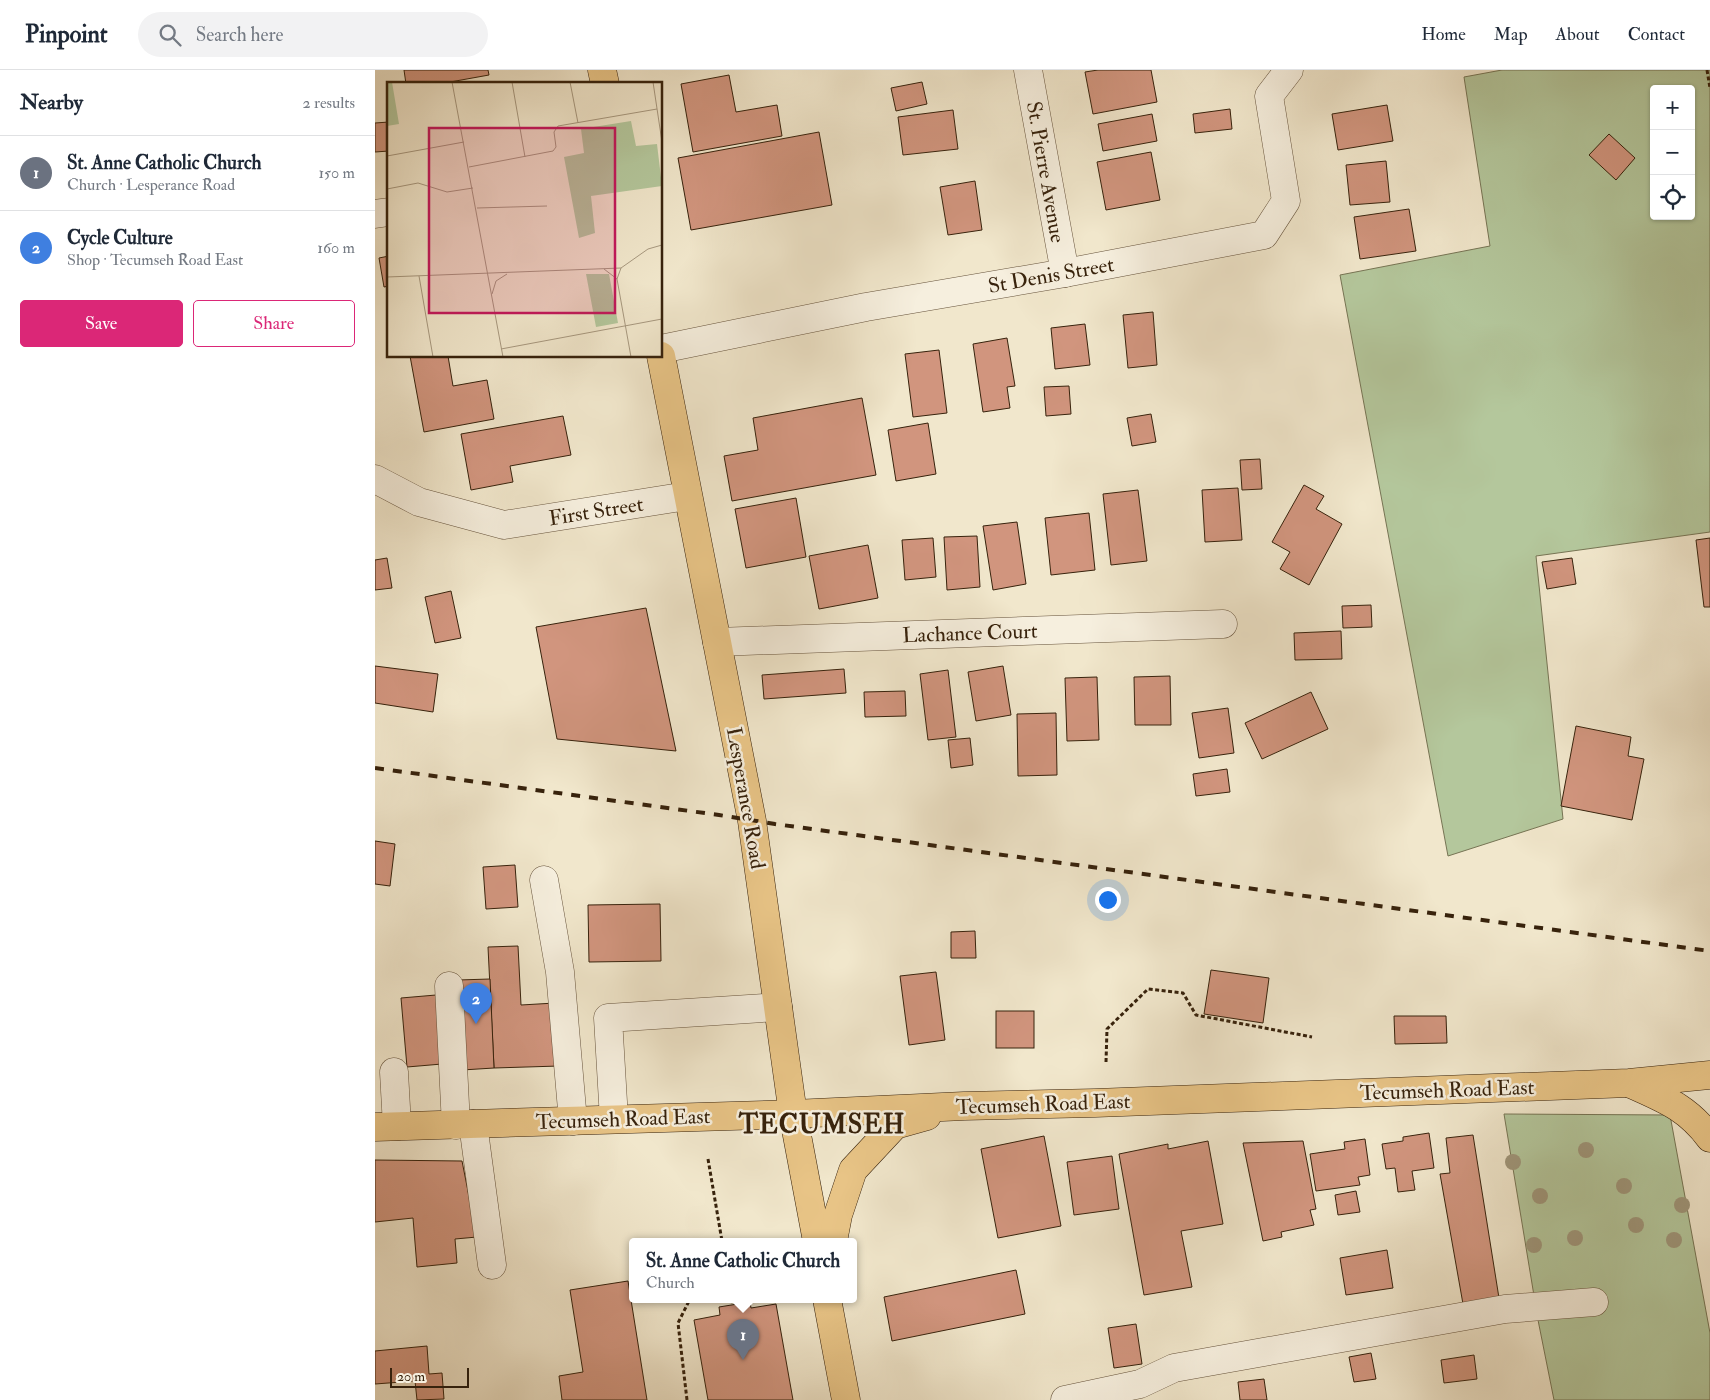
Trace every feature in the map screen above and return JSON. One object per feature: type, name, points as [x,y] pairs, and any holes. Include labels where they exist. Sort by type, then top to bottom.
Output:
[{"type":"main road","name":"Lesperance Road","points":[[661,358],[752,821],[793,1114],[816,1238]]},
{"type":"main road","name":"Tecumseh Road East","points":[[386,1127],[1629,1083],[1710,1075]]},
{"type":"main road","points":[[1629,1083],[1673,1103],[1701,1125],[1710,1138]]},
{"type":"main road","points":[[834,1238],[838,1215],[853,1170],[895,1125],[964,1106]]},
{"type":"main road","points":[[828,1303],[846,1400]]},
{"type":"street","name":"St. Pierre Avenue","points":[[1028,70],[1065,273]]},
{"type":"street","name":"St Denis Street","points":[[663,349],[865,308],[1065,273],[1264,235],[1286,201],[1269,96],[1289,70]]},
{"type":"street","name":"First Street","points":[[375,479],[419,502],[504,525],[687,496]]},
{"type":"street","name":"Lachance Court","points":[[717,642],[1223,624]]},
{"type":"street","points":[[544,880],[560,972],[573,1120]]},
{"type":"street","points":[[449,986],[465,1124],[492,1265]]},
{"type":"street","points":[[614,1119],[608,1018],[778,1007]]},
{"type":"street","points":[[386,1127],[393,1072]]},
{"type":"street","points":[[1065,1400],[1140,1384],[1174,1368],[1505,1309],[1594,1302]]},
{"type":"path","points":[[1707,70],[1710,88]]},
{"type":"path","points":[[1106,1062],[1107,1029],[1148,989],[1183,993],[1196,1015],[1312,1037]]},
{"type":"path","points":[[708,1159],[721,1238]]},
{"type":"path","points":[[687,1400],[678,1323],[688,1303]]},
{"type":"green space","points":[[1502,70],[1710,70],[1710,532],[1536,556],[1563,819],[1448,856],[1340,275],[1490,246],[1464,77]]},
{"type":"green space","points":[[1504,1114],[1670,1115],[1710,1333],[1710,1400],[1554,1400],[1538,1320]]},
{"type":"building","points":[[404,70],[488,70],[489,75],[450,82],[406,82]]},
{"type":"building","points":[[1098,70],[1151,70],[1157,102],[1093,114],[1085,72]]},
{"type":"building","points":[[729,75],[736,112],[777,105],[782,136],[693,152],[681,84]]},
{"type":"building","points":[[922,82],[927,104],[896,111],[891,88]]},
{"type":"building","points":[[1387,105],[1393,141],[1338,150],[1332,114]]},
{"type":"building","points":[[1230,109],[1232,129],[1195,133],[1193,114]]},
{"type":"building","points":[[953,110],[958,149],[903,155],[898,117]]},
{"type":"building","points":[[1152,114],[1157,141],[1103,151],[1098,124]]},
{"type":"building","points":[[387,122],[387,151],[375,152],[375,123]]},
{"type":"building","points":[[819,132],[832,205],[691,230],[678,158]]},
{"type":"building","points":[[1609,134],[1635,158],[1616,180],[1589,155]]},
{"type":"building","points":[[1151,152],[1160,200],[1106,210],[1097,162]]},
{"type":"building","points":[[1386,161],[1390,202],[1350,205],[1346,165]]},
{"type":"building","points":[[975,181],[982,230],[948,235],[940,187]]},
{"type":"building","points":[[1409,209],[1416,251],[1360,259],[1354,217]]},
{"type":"building","points":[[387,256],[387,286],[384,287],[379,258]]},
{"type":"building","points":[[1153,312],[1157,365],[1128,368],[1123,315]]},
{"type":"building","points":[[1085,324],[1090,365],[1055,369],[1051,328]]},
{"type":"building","points":[[1007,338],[1015,386],[1007,387],[1010,408],[983,412],[973,344]]},
{"type":"building","points":[[939,350],[947,413],[913,417],[905,354]]},
{"type":"building","points":[[410,358],[448,358],[453,386],[487,380],[494,419],[424,432]]},
{"type":"building","points":[[1069,386],[1071,414],[1046,416],[1044,387]]},
{"type":"building","points":[[862,398],[876,475],[732,501],[724,456],[758,450],[753,418]]},
{"type":"building","points":[[1151,414],[1156,442],[1132,446],[1127,418]]},
{"type":"building","points":[[563,416],[571,455],[510,466],[513,482],[471,490],[461,434]]},
{"type":"building","points":[[928,423],[936,474],[896,481],[888,430]]},
{"type":"building","points":[[1260,459],[1262,489],[1242,490],[1240,460]]},
{"type":"building","points":[[1304,485],[1324,496],[1316,509],[1342,524],[1309,585],[1280,569],[1290,552],[1272,542]]},
{"type":"building","points":[[1238,488],[1242,540],[1205,542],[1202,490]]},
{"type":"building","points":[[1138,490],[1147,561],[1111,565],[1103,494]]},
{"type":"building","points":[[796,498],[806,557],[746,568],[735,509]]},
{"type":"building","points":[[1089,513],[1095,570],[1051,575],[1045,518]]},
{"type":"building","points":[[1017,522],[1026,584],[993,590],[983,526]]},
{"type":"building","points":[[977,536],[980,587],[947,590],[944,537]]},
{"type":"building","points":[[933,538],[936,577],[905,580],[902,540]]},
{"type":"building","points":[[1710,538],[1710,607],[1704,607],[1696,540]]},
{"type":"building","points":[[868,545],[878,598],[819,609],[809,556]]},
{"type":"building","points":[[387,558],[392,588],[375,590],[375,560]]},
{"type":"building","points":[[1572,558],[1576,584],[1547,589],[1542,562]]},
{"type":"building","points":[[451,591],[461,638],[435,643],[425,597]]},
{"type":"building","points":[[1371,605],[1372,627],[1343,628],[1342,606]]},
{"type":"building","points":[[646,608],[676,751],[557,739],[536,627]]},
{"type":"building","points":[[1341,631],[1342,659],[1295,660],[1294,633]]},
{"type":"building","points":[[375,666],[438,674],[433,712],[375,703]]},
{"type":"building","points":[[1003,666],[1011,715],[976,721],[968,672]]},
{"type":"building","points":[[844,669],[846,693],[764,699],[762,675]]},
{"type":"building","points":[[948,670],[956,737],[928,740],[920,674]]},
{"type":"building","points":[[1170,676],[1171,725],[1135,725],[1134,677]]},
{"type":"building","points":[[1097,677],[1099,740],[1067,741],[1065,678]]},
{"type":"building","points":[[905,691],[906,716],[865,717],[864,692]]},
{"type":"building","points":[[1311,692],[1328,729],[1262,759],[1245,723]]},
{"type":"building","points":[[1228,708],[1234,753],[1199,758],[1192,713]]},
{"type":"building","points":[[1056,713],[1057,775],[1018,776],[1017,714]]},
{"type":"building","points":[[1576,726],[1631,737],[1628,756],[1644,759],[1632,820],[1561,806]]},
{"type":"building","points":[[970,738],[973,765],[951,768],[948,740]]},
{"type":"building","points":[[1227,769],[1230,792],[1196,796],[1193,774]]},
{"type":"building","points":[[375,841],[395,844],[390,886],[375,884]]},
{"type":"building","points":[[515,865],[518,907],[486,909],[483,867]]},
{"type":"building","points":[[660,904],[661,961],[589,962],[588,905]]},
{"type":"building","points":[[975,931],[976,958],[951,958],[951,932]]},
{"type":"building","points":[[518,946],[521,1005],[555,1003],[559,1066],[494,1068],[488,947]]},
{"type":"building","points":[[1211,970],[1269,978],[1263,1023],[1204,1014]]},
{"type":"building","points":[[936,972],[945,1040],[909,1045],[900,976]]},
{"type":"building","points":[[490,979],[494,1068],[462,1070],[458,980]]},
{"type":"building","points":[[436,995],[442,1064],[407,1067],[401,998]]},
{"type":"building","points":[[996,1011],[1034,1011],[1034,1048],[996,1048]]},
{"type":"building","points":[[1394,1016],[1446,1016],[1447,1043],[1395,1044]]},
{"type":"building","points":[[1429,1133],[1434,1168],[1412,1171],[1415,1190],[1398,1192],[1395,1168],[1386,1169],[1382,1144],[1403,1141],[1403,1137]]},
{"type":"building","points":[[1473,1135],[1499,1298],[1463,1304],[1440,1174],[1450,1173],[1446,1138]]},
{"type":"building","points":[[1044,1136],[1061,1226],[998,1238],[981,1149]]},
{"type":"building","points":[[1365,1139],[1370,1175],[1358,1177],[1360,1185],[1316,1191],[1310,1154],[1345,1149],[1344,1142]]},
{"type":"building","points":[[1208,1141],[1223,1224],[1181,1231],[1192,1287],[1144,1295],[1119,1154],[1168,1144],[1168,1149]]},
{"type":"building","points":[[1303,1141],[1316,1209],[1310,1210],[1314,1225],[1281,1232],[1282,1237],[1263,1241],[1243,1143]]},
{"type":"building","points":[[1112,1156],[1119,1209],[1074,1215],[1067,1162]]},
{"type":"building","points":[[375,1160],[462,1161],[477,1237],[455,1239],[457,1263],[417,1267],[413,1218],[375,1222]]},
{"type":"building","points":[[1356,1191],[1360,1212],[1338,1215],[1335,1195]]},
{"type":"building","points":[[1387,1250],[1393,1288],[1346,1295],[1340,1258]]},
{"type":"building","points":[[1016,1270],[1025,1314],[892,1341],[884,1297]]},
{"type":"building","points":[[628,1281],[629,1303],[632,1303],[647,1400],[562,1400],[559,1376],[583,1372],[570,1290]]},
{"type":"building","points":[[744,1303],[750,1303],[751,1308],[776,1304],[793,1400],[708,1400],[694,1320],[720,1315],[719,1307]]},
{"type":"building","points":[[1136,1324],[1142,1364],[1114,1368],[1108,1328]]},
{"type":"building","points":[[427,1346],[429,1374],[442,1373],[444,1399],[417,1400],[415,1381],[375,1384],[375,1351]]},
{"type":"building","points":[[1371,1353],[1376,1379],[1354,1382],[1349,1357]]},
{"type":"building","points":[[1474,1355],[1477,1379],[1444,1383],[1441,1360]]},
{"type":"building","points":[[1264,1379],[1267,1400],[1240,1400],[1238,1382]]},
{"type":"railway","points":[[375,768],[1710,951]]},
{"type":"place","name":"Cycle Culture","points":[[476,1024]]},
{"type":"place","name":"St. Anne Catholic Church","points":[[743,1360]]},
{"type":"district","name":"TECUMSEH","points":[[822,1124]]}]
